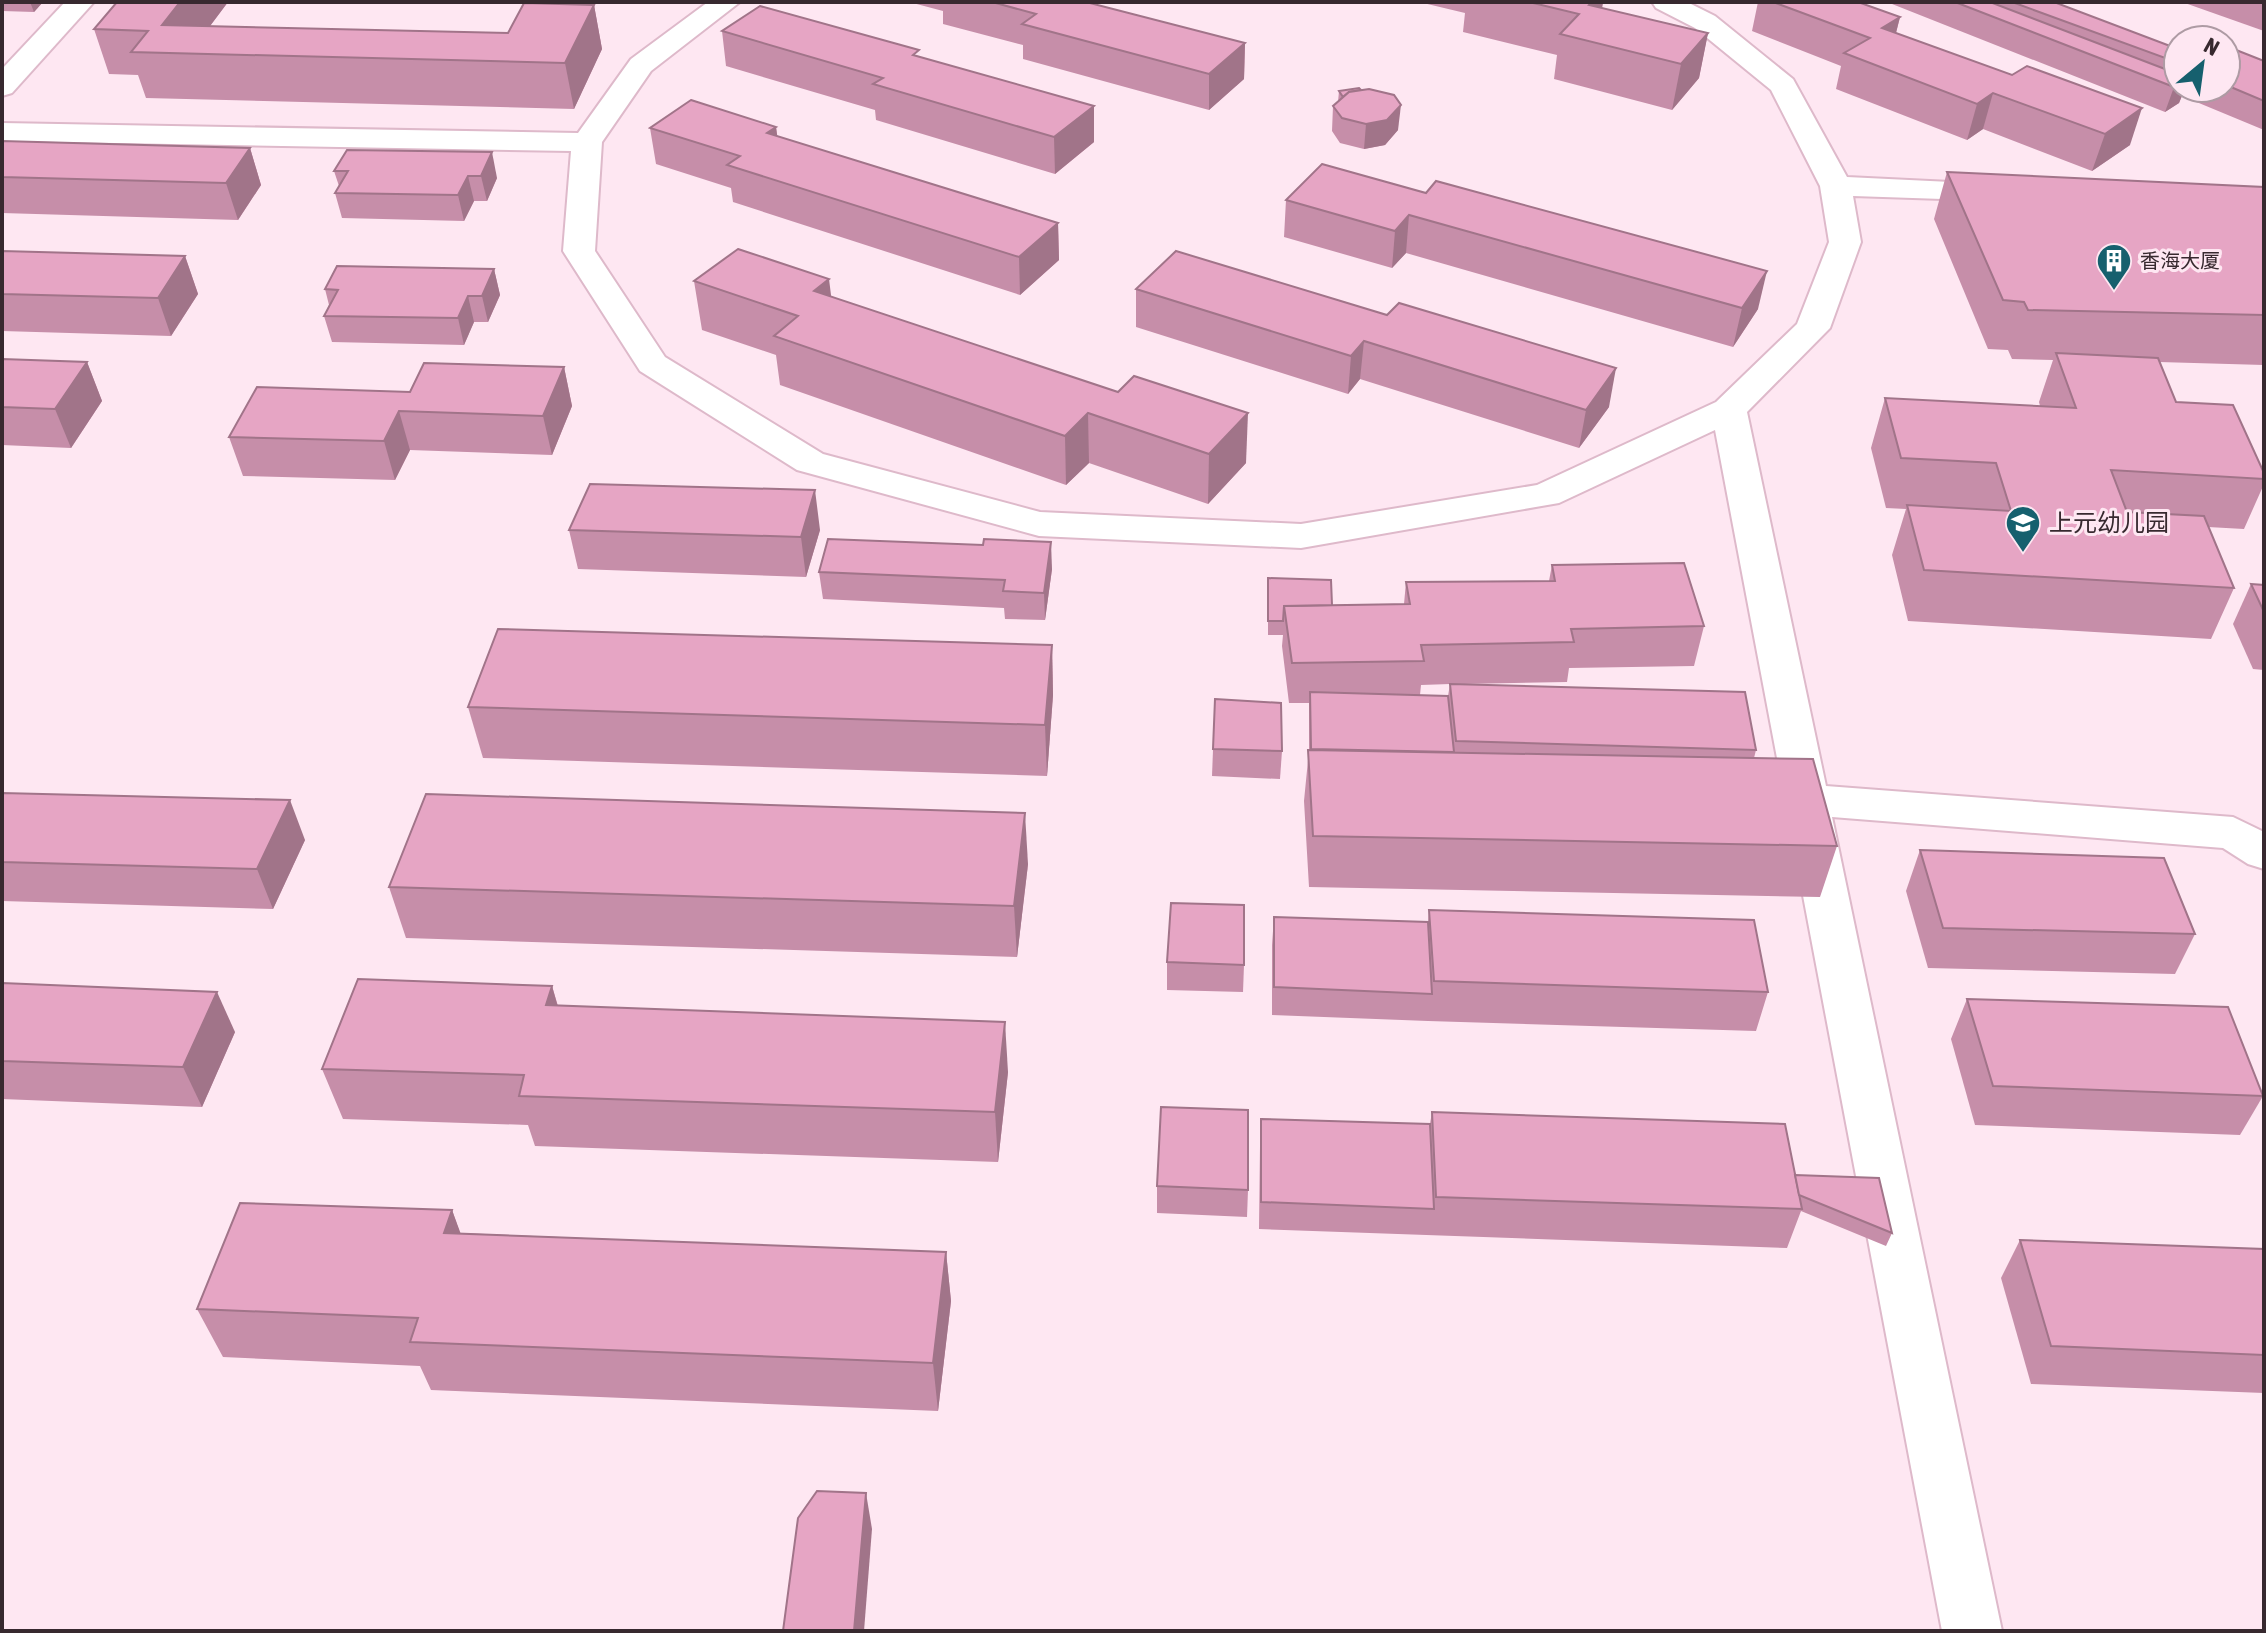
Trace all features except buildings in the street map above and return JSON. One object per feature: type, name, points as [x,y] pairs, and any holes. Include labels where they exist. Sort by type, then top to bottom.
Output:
[{"type":"street","points":[[2,87],[80,2]]},
{"type":"street","points":[[726,2],[641,65],[587,142],[579,251],[652,364],[810,462],[1039,524],[1301,536],[1546,495],[1729,410],[1813,328],[1845,242],[1836,186],[1783,85],[1705,22],[1666,2]]},
{"type":"street","points":[[2,132],[587,142]]},
{"type":"street","points":[[1836,186],[2026,193]]},
{"type":"street","points":[[1729,410],[1972,1631]]},
{"type":"street","points":[[1807,800],[2233,833],[2264,853]]},
{"type":"place","name":"香海大厦","points":[[2114,292]]},
{"type":"place","name":"上元幼儿园","points":[[2023,554]]}]
